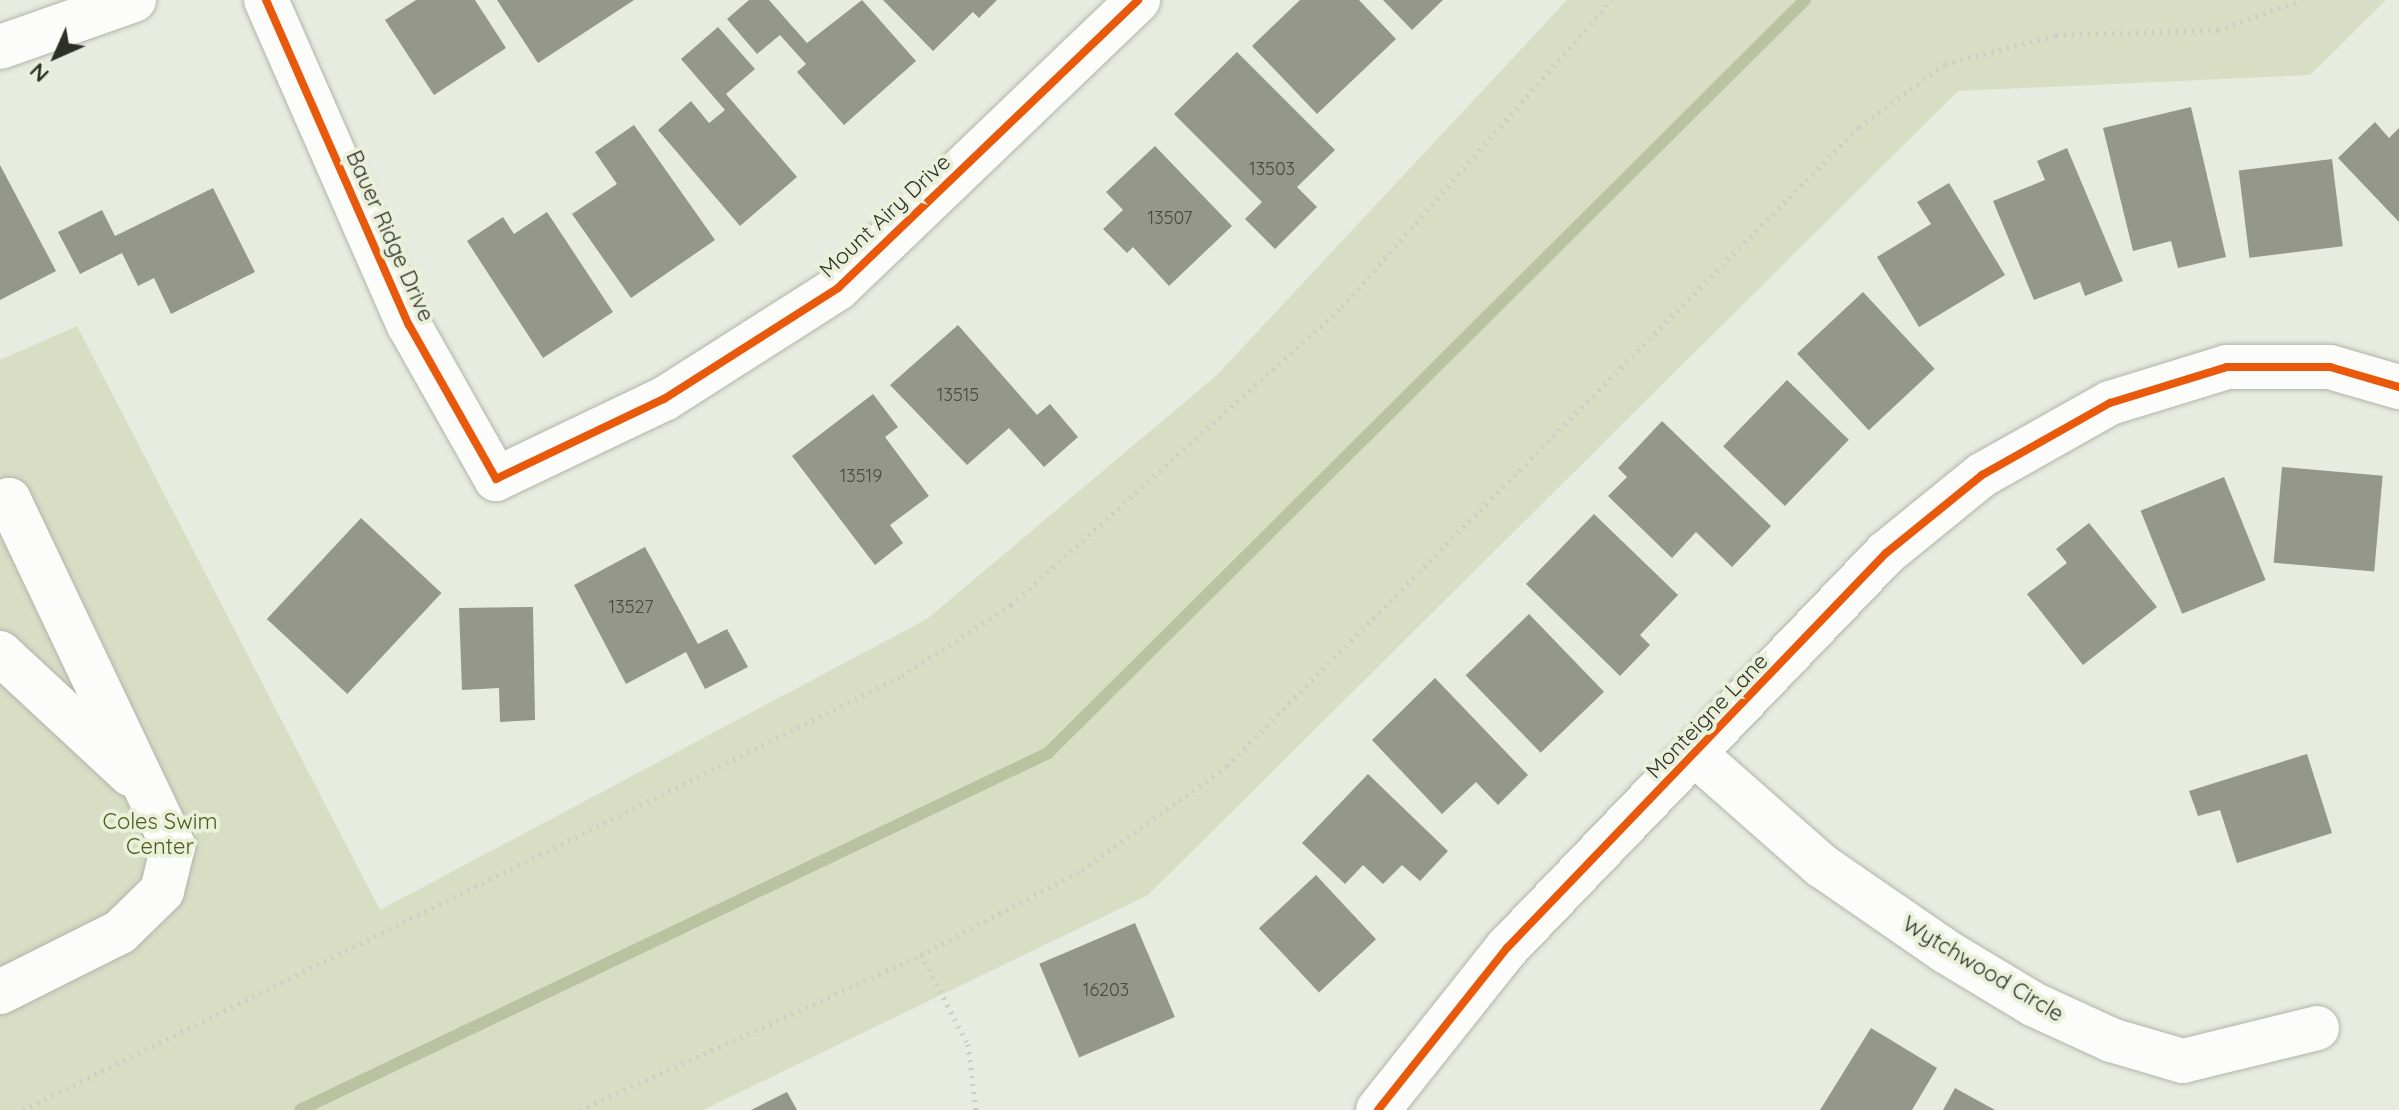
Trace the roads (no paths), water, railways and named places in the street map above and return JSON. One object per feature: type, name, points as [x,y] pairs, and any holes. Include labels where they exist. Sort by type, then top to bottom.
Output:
[{"type":"street","points":[[0,47],[134,0]]},
{"type":"street","name":"Bauer Ridge Drive","points":[[266,0],[409,325],[496,479]]},
{"type":"street","name":"Mount Airy Drive","points":[[496,479],[664,399],[838,288],[1138,0]]},
{"type":"street","name":"Monteigne Lane","points":[[1378,1110],[1507,948],[1696,755],[1886,553],[1982,475],[2110,403],[2227,367],[2330,367],[2399,387]]},
{"type":"street","points":[[0,504],[9,500],[173,846],[162,891],[120,932],[0,992]]},
{"type":"street","points":[[0,653],[146,789]]},
{"type":"street","name":"Wytchwood Circle","points":[[1696,755],[1822,866],[1932,943],[2035,1005],[2111,1040],[2183,1061],[2317,1028]]},
{"type":"waterway","points":[[300,1110],[1048,753],[1805,0]]},
{"type":"park label","name":"Coles Swim Center","points":[[160,834]]}]
